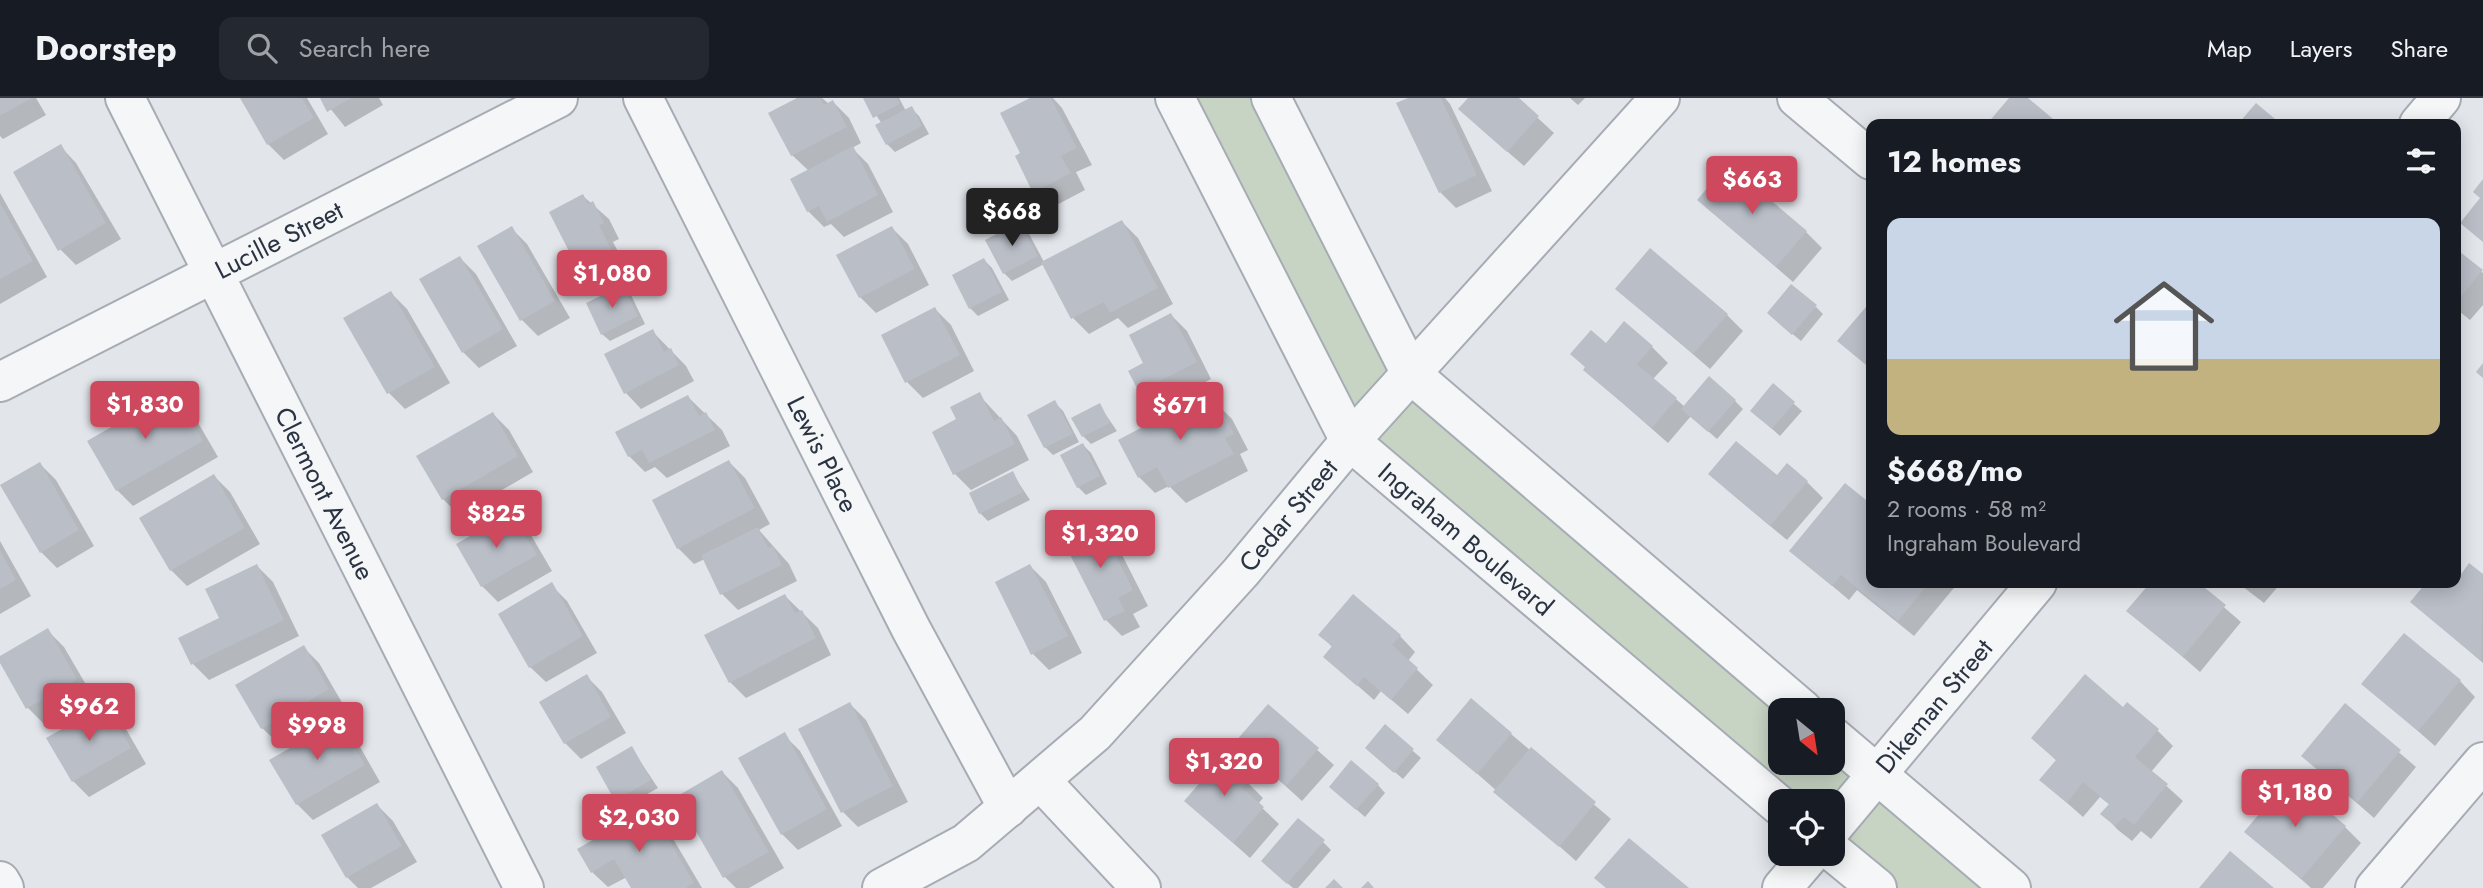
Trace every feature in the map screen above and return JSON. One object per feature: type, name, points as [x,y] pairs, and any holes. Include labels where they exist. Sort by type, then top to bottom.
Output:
[{"type":"street","name":"Clermont Avenue","points":[[125,98],[524,888]]},
{"type":"street","name":"Lucille Street","points":[[0,382],[558,98]]},
{"type":"street","name":"Lewis Place","points":[[643,98],[911,629],[1008,808]]},
{"type":"street","name":"Ingraham Boulevard","points":[[1175,98],[1350,441],[1768,796]]},
{"type":"street","points":[[1271,98],[1411,374],[1788,698]]},
{"type":"street","name":"Cedar Street","points":[[882,888],[965,843],[1041,781],[1104,723],[1241,572],[1350,441],[1660,98]]},
{"type":"street","points":[[1797,98],[1866,156]]},
{"type":"street","points":[[2423,119],[2441,98]]},
{"type":"street","name":"Dikeman Street","points":[[1845,813],[2033,588]]},
{"type":"street","points":[[1845,747],[2011,888]]},
{"type":"street","points":[[2375,888],[2483,762]]},
{"type":"street","points":[[1041,781],[1141,888]]},
{"type":"street","points":[[1845,862],[1877,888]]},
{"type":"street","points":[[1782,888],[1801,866]]},
{"type":"street","points":[[0,881],[4,888]]},
{"type":"green space","points":[[1175,98],[1271,98],[1411,374],[1768,699],[1768,775],[1845,775],[1845,747],[2011,888],[1877,888],[1845,862],[1845,789],[1768,789],[1768,792],[1350,441]]},
{"type":"building","points":[[0,98],[32,98],[0,116]]},
{"type":"building","points":[[240,98],[302,98],[314,118],[267,145]]},
{"type":"building","points":[[320,98],[351,98],[327,112]]},
{"type":"building","points":[[797,98],[821,98],[824,105],[833,100],[847,127],[791,156],[768,113]]},
{"type":"building","points":[[863,98],[897,98],[900,104],[873,118]]},
{"type":"building","points":[[1030,98],[1051,98],[1077,148],[1061,156],[1071,173],[1033,193],[1015,156],[1020,153],[1000,113]]},
{"type":"building","points":[[1408,98],[1441,98],[1477,175],[1439,193],[1396,103]]},
{"type":"building","points":[[1468,98],[1519,98],[1539,116],[1507,152],[1458,109]]},
{"type":"building","points":[[2009,98],[2028,98],[2053,119],[1991,119]]},
{"type":"building","points":[[2256,103],[2275,119],[2242,119]]},
{"type":"building","points":[[912,106],[922,126],[886,145],[875,125]]},
{"type":"building","points":[[61,144],[106,223],[58,251],[13,172]]},
{"type":"building","points":[[853,146],[878,195],[827,222],[819,206],[807,212],[790,179]]},
{"type":"building","points":[[1728,164],[1807,231],[1776,267],[1697,200]]},
{"type":"building","points":[[2483,179],[2483,242],[2461,224],[2480,198],[2473,192]]},
{"type":"building","points":[[583,194],[588,204],[593,201],[604,223],[599,225],[618,263],[597,274],[589,259],[576,265],[549,212]]},
{"type":"building","points":[[0,203],[33,261],[0,279]]},
{"type":"building","points":[[1122,220],[1158,288],[1110,313],[1104,302],[1071,319],[1041,262]]},
{"type":"building","points":[[1020,222],[1038,256],[1003,274],[985,240]]},
{"type":"building","points":[[512,226],[555,301],[520,321],[477,246]]},
{"type":"building","points":[[892,226],[915,269],[859,298],[836,255]]},
{"type":"building","points":[[1650,248],[1728,314],[1693,354],[1615,289]]},
{"type":"building","points":[[2461,253],[2483,270],[2461,297]]},
{"type":"building","points":[[460,256],[503,329],[462,353],[419,279]]},
{"type":"building","points":[[984,258],[1002,292],[969,309],[952,275]]},
{"type":"building","points":[[1791,284],[1817,305],[1792,335],[1767,313]]},
{"type":"building","points":[[623,285],[638,316],[601,335],[586,303]]},
{"type":"building","points":[[391,291],[435,367],[387,394],[343,318]]},
{"type":"building","points":[[935,307],[960,355],[905,383],[881,335]]},
{"type":"building","points":[[1866,307],[1866,365],[1837,341]]},
{"type":"building","points":[[1171,313],[1197,362],[1139,392],[1128,371],[1143,363],[1129,335]]},
{"type":"building","points":[[1624,321],[1653,346],[1637,364],[1677,398],[1652,428],[1583,370],[1585,367],[1570,354],[1591,330],[1606,343]]},
{"type":"building","points":[[653,329],[664,352],[671,348],[679,365],[624,394],[604,354]]},
{"type":"building","points":[[2483,363],[2483,378],[2476,372]]},
{"type":"building","points":[[1709,376],[1736,400],[1708,432],[1681,409]]},
{"type":"building","points":[[1773,383],[1795,402],[1772,429],[1750,411]]},
{"type":"building","points":[[174,391],[203,441],[116,491],[87,441]]},
{"type":"building","points":[[980,392],[994,421],[1001,417],[1015,444],[953,475],[932,432],[956,419],[950,407]]},
{"type":"building","points":[[688,395],[699,416],[706,412],[715,430],[649,463],[642,450],[628,457],[615,432]]},
{"type":"building","points":[[1203,395],[1208,405],[1216,400],[1234,434],[1225,438],[1234,454],[1168,488],[1157,467],[1138,478],[1118,440]]},
{"type":"building","points":[[1055,400],[1073,434],[1044,448],[1027,415]]},
{"type":"building","points":[[1100,403],[1110,423],[1082,437],[1071,418]]},
{"type":"building","points":[[493,412],[518,456],[442,500],[416,456]]},
{"type":"building","points":[[1736,441],[1777,475],[1787,463],[1808,481],[1770,526],[1708,474]]},
{"type":"building","points":[[1083,443],[1100,476],[1077,488],[1060,455]]},
{"type":"building","points":[[729,460],[755,508],[677,549],[652,500]]},
{"type":"building","points":[[40,462],[79,530],[40,553],[0,485]]},
{"type":"building","points":[[1013,471],[1023,492],[979,514],[969,493]]},
{"type":"building","points":[[214,474],[245,528],[170,571],[139,518]]},
{"type":"building","points":[[1845,483],[1866,500],[1866,588],[1925,588],[1898,621],[1841,575],[1832,586],[1789,551]]},
{"type":"building","points":[[512,512],[537,555],[481,587],[456,544]]},
{"type":"building","points":[[1100,523],[1133,590],[1118,598],[1125,611],[1104,621],[1063,541]]},
{"type":"building","points":[[758,527],[768,548],[773,546],[782,565],[720,595],[701,555]]},
{"type":"building","points":[[0,550],[16,580],[0,589]]},
{"type":"building","points":[[2469,563],[2483,574],[2481,661],[2410,602],[2422,588],[2461,588],[2461,574]]},
{"type":"building","points":[[257,564],[284,620],[191,665],[178,638],[219,618],[205,589]]},
{"type":"building","points":[[1030,564],[1068,636],[1031,655],[995,582]]},
{"type":"building","points":[[552,582],[583,636],[529,668],[498,614]]},
{"type":"building","points":[[2146,588],[2205,588],[2226,605],[2183,657],[2126,611]]},
{"type":"building","points":[[785,594],[795,613],[802,610],[816,638],[729,683],[704,635]]},
{"type":"building","points":[[1353,594],[1401,635],[1392,645],[1418,668],[1391,700],[1364,677],[1357,686],[1323,657],[1332,646],[1318,635]]},
{"type":"building","points":[[48,628],[77,679],[26,709],[0,663],[0,656]]},
{"type":"building","points":[[2404,633],[2461,680],[2418,731],[2361,684]]},
{"type":"building","points":[[304,645],[329,689],[261,729],[235,685]]},
{"type":"building","points":[[587,674],[611,717],[564,744],[539,702]]},
{"type":"building","points":[[2085,674],[2123,707],[2127,702],[2159,729],[2135,757],[2168,784],[2134,825],[2124,817],[2115,826],[2100,814],[2109,804],[2083,782],[2067,803],[2039,780],[2056,760],[2031,738]]},
{"type":"building","points":[[1471,698],[1512,733],[1477,774],[1436,740]]},
{"type":"building","points":[[850,702],[893,786],[841,813],[798,729]]},
{"type":"building","points":[[2345,703],[2401,750],[2357,803],[2301,756]]},
{"type":"building","points":[[106,704],[131,748],[72,782],[46,738]]},
{"type":"building","points":[[1268,704],[1319,748],[1286,786],[1235,742]]},
{"type":"building","points":[[339,720],[365,765],[296,805],[269,760]]},
{"type":"building","points":[[1385,724],[1414,749],[1394,773],[1365,748]]},
{"type":"building","points":[[785,732],[827,809],[781,835],[738,758]]},
{"type":"building","points":[[632,746],[651,780],[615,801],[596,767]]},
{"type":"building","points":[[1531,747],[1596,802],[1559,847],[1493,792]]},
{"type":"building","points":[[1215,751],[1248,781],[1242,788],[1264,807],[1233,843],[1184,801],[1204,778],[1197,772]]},
{"type":"building","points":[[1351,760],[1379,784],[1356,810],[1329,787]]},
{"type":"building","points":[[722,770],[769,852],[723,878],[676,797]]},
{"type":"building","points":[[2289,778],[2346,826],[2301,879],[2244,832]]},
{"type":"building","points":[[377,803],[402,846],[346,878],[321,835]]},
{"type":"building","points":[[650,807],[694,883],[686,888],[631,888],[614,859],[591,873],[577,849]]},
{"type":"building","points":[[1298,818],[1325,840],[1287,884],[1261,861]]},
{"type":"building","points":[[1629,838],[1689,888],[1606,888],[1594,878]]},
{"type":"building","points":[[2230,851],[2274,888],[2199,888]]},
{"type":"building","points":[[1334,879],[1343,888],[1325,888]]},
{"type":"building","points":[[1368,881],[1374,888],[1361,888]]}]
